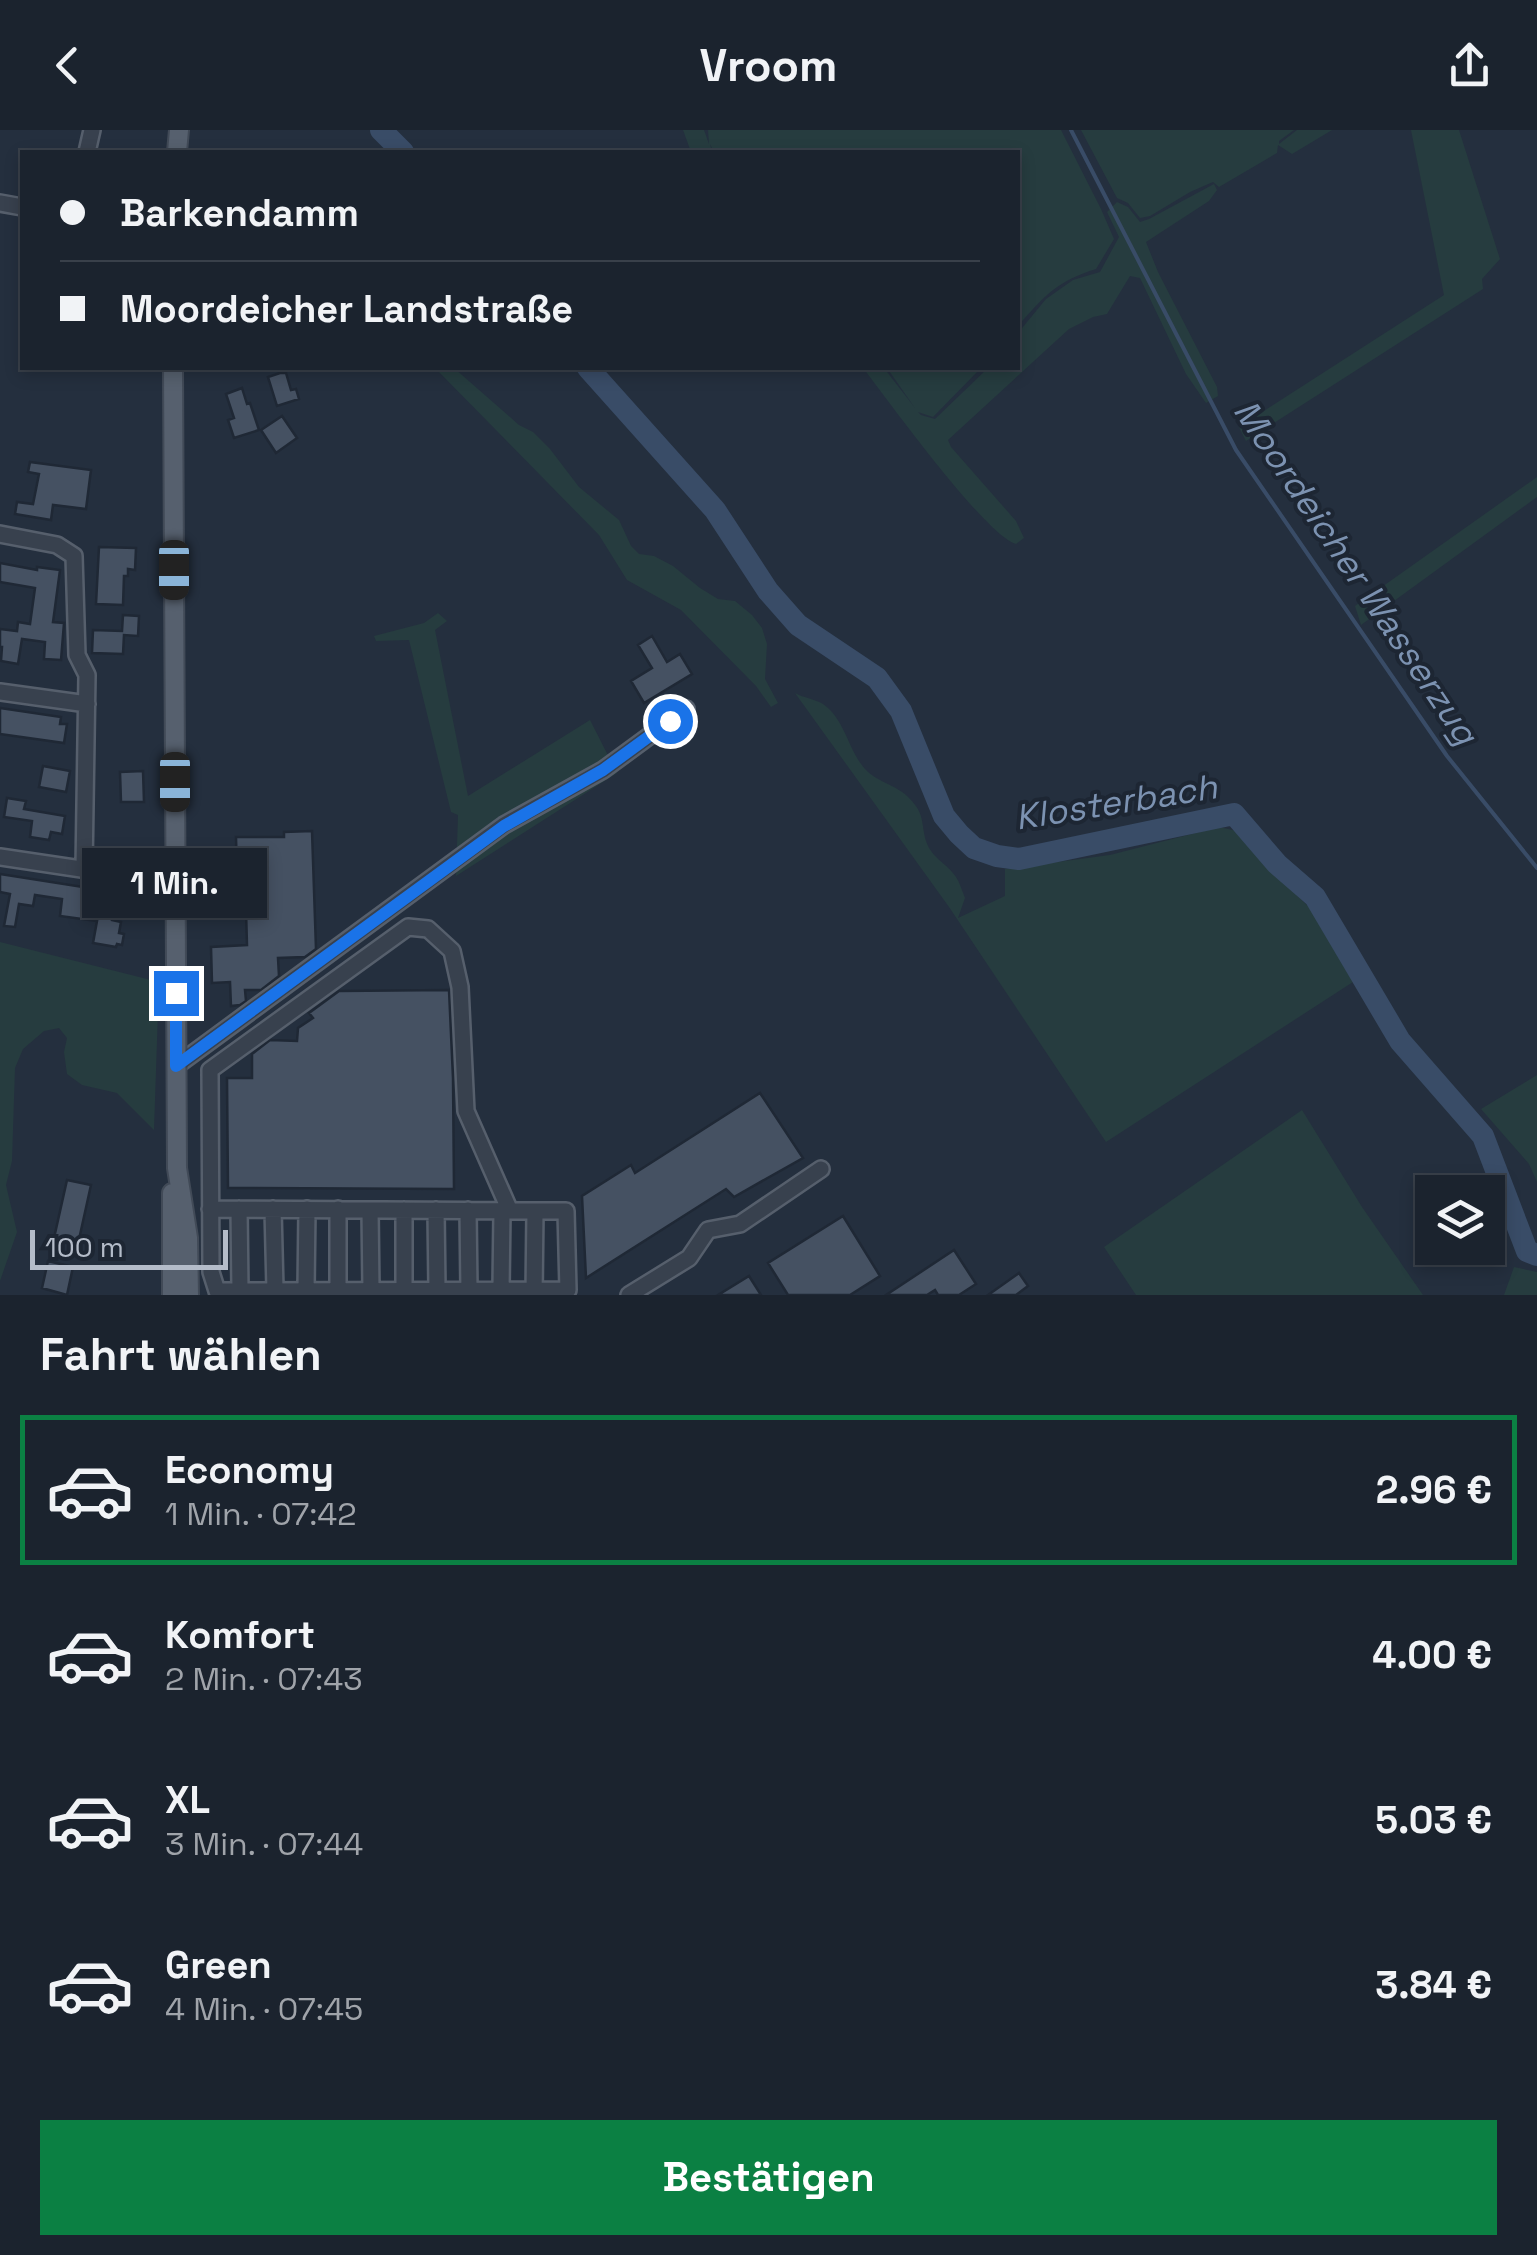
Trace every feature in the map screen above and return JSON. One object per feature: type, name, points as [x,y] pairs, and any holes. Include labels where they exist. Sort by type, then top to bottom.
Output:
[{"type":"main road","points":[[173,370],[177,1168],[188,1238],[189,1295]]},
{"type":"main road","points":[[172,1295],[172,1196],[177,1168]]},
{"type":"street","points":[[0,534],[57,545],[74,556],[77,655],[88,675],[84,870]]},
{"type":"street","points":[[0,692],[87,704]]},
{"type":"street","points":[[176,1066],[504,826],[603,770],[686,708]]},
{"type":"street","points":[[0,857],[175,883]]},
{"type":"street","points":[[210,1209],[307,1209],[338,1210],[468,1210],[506,1211],[566,1211],[568,1290],[217,1290],[211,1272],[210,1209],[210,1070],[408,927],[428,929],[452,951],[460,987],[466,1111],[506,1211],[501,1289]]},
{"type":"street","points":[[628,1295],[689,1258],[708,1230],[740,1224],[821,1169]]},
{"type":"street","points":[[239,1209],[240,1290]]},
{"type":"street","points":[[273,1209],[275,1290]]},
{"type":"street","points":[[306,1290],[307,1209]]},
{"type":"street","points":[[338,1210],[338,1290]]},
{"type":"street","points":[[370,1210],[371,1290]]},
{"type":"street","points":[[404,1210],[404,1290]]},
{"type":"street","points":[[436,1210],[437,1290]]},
{"type":"street","points":[[468,1210],[469,1290]]},
{"type":"street","points":[[534,1292],[535,1211]]},
{"type":"green space","points":[[683,130],[704,130],[709,144],[708,130],[1061,130],[1114,239],[1096,269],[1052,291],[1020,324],[1020,150],[713,150],[710,144],[712,150],[690,150]]},
{"type":"green space","points":[[1081,130],[1294,130],[1279,144],[1297,130],[1332,130],[1292,154],[1278,145],[1277,153],[1219,187],[1213,182],[1140,218],[1128,203],[1117,198]]},
{"type":"green space","points":[[1411,130],[1459,130],[1500,259],[1482,279],[1483,289],[1246,441],[1239,427],[1444,295]]},
{"type":"green space","points":[[1214,184],[1217,190],[1209,201],[1146,242],[1218,396],[1206,403],[1186,374],[1140,278],[1130,276],[1107,314],[1069,329],[948,440],[1016,521],[1024,538],[1016,544],[961,493],[865,370],[886,370],[915,408],[888,370],[979,370],[933,417],[918,412],[935,419],[986,370],[1020,370],[1020,331],[1046,299],[1073,280],[1100,272],[1119,237],[1107,212],[1117,202],[1128,207],[1140,222]]},
{"type":"green space","points":[[437,370],[456,370],[519,425],[533,432],[579,487],[619,520],[639,554],[654,556],[673,566],[700,588],[718,599],[735,601],[752,615],[767,644],[765,679],[778,703],[771,707],[756,686],[681,610],[627,580],[599,535]]},
{"type":"green space","points":[[1537,477],[1537,497],[1361,625],[1355,606]]},
{"type":"green space","points":[[438,613],[447,621],[435,630],[468,796],[590,720],[617,773],[456,876],[458,815],[451,812],[409,640],[376,641],[374,636],[424,623]]},
{"type":"green space","points":[[795,693],[830,710],[865,769],[915,804],[929,847],[961,887],[965,898],[958,918],[1005,896],[1005,869],[1110,855],[1219,827],[1237,831],[1261,861],[1309,907],[1353,982],[1106,1142],[949,907]]},
{"type":"green space","points":[[0,942],[159,982],[154,1130],[117,1093],[82,1085],[67,1074],[67,1038],[59,1028],[44,1031],[23,1049],[15,1068],[12,1161],[6,1185],[17,1232],[0,1281]]},
{"type":"green space","points":[[1537,1075],[1537,1182],[1529,1164],[1481,1109]]},
{"type":"green space","points":[[1302,1110],[1423,1295],[1136,1295],[1104,1247]]},
{"type":"green space","points":[[1514,1267],[1537,1272],[1537,1295],[1504,1295]]},
{"type":"building","points":[[286,373],[291,390],[296,389],[299,399],[277,406],[268,377]]},
{"type":"building","points":[[242,388],[259,430],[234,438],[228,420],[234,418],[226,394]]},
{"type":"building","points":[[282,416],[297,438],[276,453],[261,430]]},
{"type":"building","points":[[30,462],[91,470],[86,509],[53,505],[51,520],[15,514],[17,502],[33,504],[39,474],[28,472]]},
{"type":"building","points":[[99,547],[136,548],[135,570],[128,569],[128,576],[124,576],[123,605],[96,604]]},
{"type":"building","points":[[0,563],[60,570],[53,622],[64,623],[61,660],[44,659],[45,642],[22,639],[18,664],[1,661],[0,629],[17,631],[18,622],[30,624],[35,588],[0,582]]},
{"type":"building","points":[[123,615],[139,616],[138,636],[124,635],[123,654],[92,653],[93,630],[122,631]]},
{"type":"building","points":[[652,636],[667,662],[680,654],[692,674],[644,703],[631,681],[652,668],[638,645]]},
{"type":"building","points":[[0,708],[61,717],[60,724],[67,724],[64,743],[0,734]]},
{"type":"building","points":[[43,766],[70,771],[66,792],[39,787]]},
{"type":"building","points":[[143,771],[144,802],[121,802],[120,772]]},
{"type":"building","points":[[7,798],[26,801],[24,809],[65,816],[62,834],[51,832],[49,840],[30,837],[32,821],[4,817]]},
{"type":"building","points":[[312,831],[316,949],[305,957],[278,958],[279,976],[261,990],[245,990],[246,1001],[231,1006],[230,982],[212,983],[211,947],[247,945],[246,911],[238,912],[236,837],[284,837],[284,832]]},
{"type":"building","points":[[0,874],[83,887],[82,894],[91,895],[90,899],[114,902],[112,920],[121,922],[122,945],[93,943],[97,921],[60,916],[62,899],[35,895],[33,906],[19,904],[15,927],[4,926],[10,894],[0,892]]},
{"type":"building","points":[[449,990],[454,1189],[228,1188],[227,1078],[252,1078],[252,1054],[270,1040],[297,1041],[298,1028],[313,1018],[309,1013],[339,991]]},
{"type":"building","points":[[760,1093],[803,1158],[734,1197],[726,1189],[586,1278],[582,1196],[631,1165],[635,1173]]},
{"type":"building","points":[[67,1180],[91,1185],[78,1244],[54,1238]]},
{"type":"building","points":[[843,1216],[880,1276],[850,1295],[788,1295],[768,1263]]},
{"type":"building","points":[[954,1250],[976,1284],[959,1295],[938,1295],[935,1290],[927,1295],[886,1295]]},
{"type":"building","points":[[48,1261],[73,1267],[67,1295],[42,1288]]},
{"type":"building","points":[[1019,1273],[1028,1286],[1016,1295],[988,1295]]},
{"type":"building","points":[[749,1276],[761,1295],[718,1295]]},
{"type":"waterway","name":"Klosterbach","points":[[381,130],[401,150]]},
{"type":"waterway","name":"Moordeicher Wasserzug","points":[[1071,130],[1236,450],[1447,756],[1537,868]]},
{"type":"waterway","name":"Klosterbach","points":[[590,370],[715,510],[768,591],[798,625],[877,678],[901,711],[944,816],[974,848],[1019,859],[1234,814],[1277,864],[1315,897],[1400,1041],[1483,1136],[1527,1251],[1537,1255]]},
{"type":"route","points":[[176,993],[176,1066],[504,826],[603,770],[670,721]]}]
